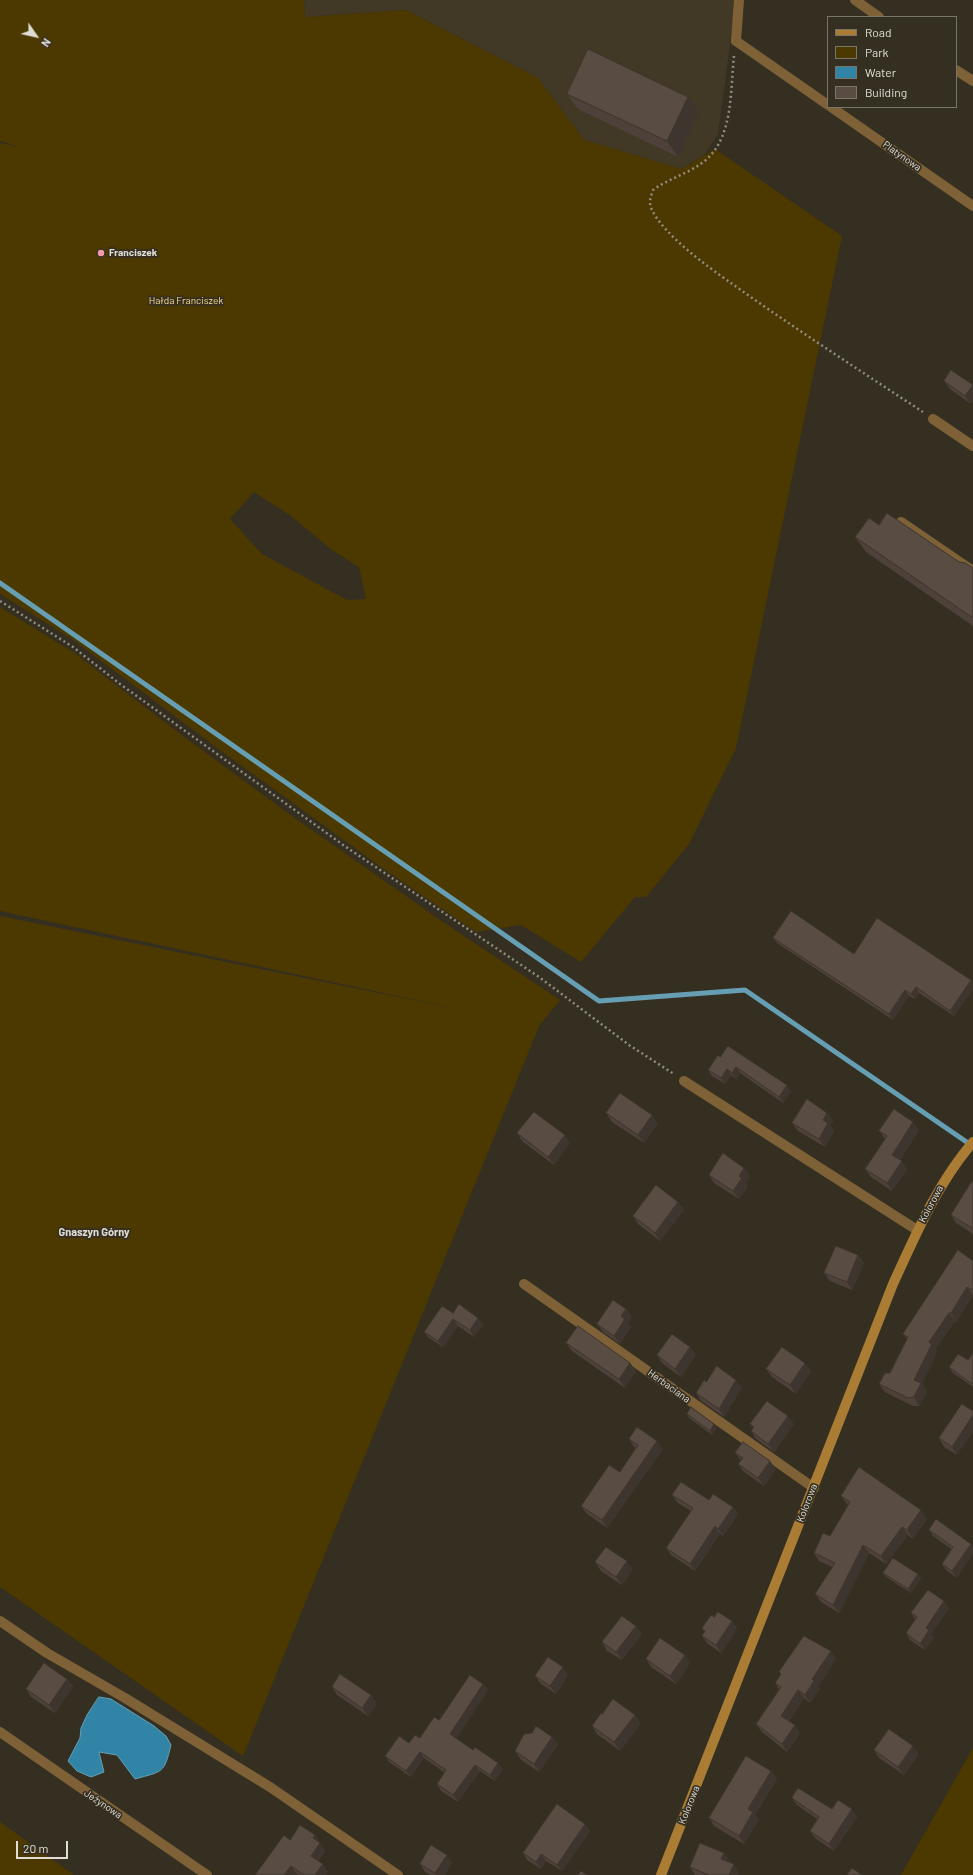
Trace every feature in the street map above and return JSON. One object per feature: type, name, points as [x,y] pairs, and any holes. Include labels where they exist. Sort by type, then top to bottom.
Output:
[{"type":"street","points":[[739,0],[736,41],[827,104]]},
{"type":"street","points":[[855,0],[878,16]]},
{"type":"street","points":[[957,71],[973,81]]},
{"type":"street","name":"Platynowa","points":[[832,108],[973,206]]},
{"type":"street","points":[[933,419],[973,446]]},
{"type":"street","points":[[901,522],[973,571]]},
{"type":"street","points":[[684,1081],[918,1230]]},
{"type":"street","name":"Kolorowa","points":[[661,1875],[893,1284],[941,1184],[973,1142]]},
{"type":"street","name":"Herbaciana","points":[[524,1284],[814,1488]]},
{"type":"street","points":[[0,1620],[47,1653],[125,1698],[270,1787],[398,1875]]},
{"type":"street","name":"Jeżynowa","points":[[0,1732],[206,1875]]},
{"type":"path","points":[[736,41],[727,121],[722,138],[711,154],[702,163],[653,190],[649,201],[652,210],[660,222],[696,258],[770,311],[933,419]]},
{"type":"path","points":[[0,601],[73,647],[346,847],[539,977],[629,1045],[684,1081]]},
{"type":"shaded area","points":[[304,0],[736,0],[718,134],[704,155],[682,169],[584,140],[538,78],[406,10],[305,17]]},
{"type":"green space","name":"Hałda Franciszek","points":[[0,0],[304,0],[305,17],[406,10],[538,78],[584,140],[682,169],[715,149],[842,236],[736,748],[689,844],[646,897],[635,897],[581,962],[521,925],[476,932],[385,870],[224,753],[73,640],[0,594],[0,143],[23,148],[0,141]],"holes":[[[254,492],[291,516],[332,550],[359,567],[366,599],[347,600],[262,554],[230,519]]]},
{"type":"green space","points":[[0,607],[73,652],[183,736],[292,816],[443,922],[560,1000],[539,1026],[243,1756],[0,1587],[0,916],[472,1012],[0,911]]},
{"type":"green space","points":[[973,1748],[973,1875],[901,1875]]},
{"type":"green space","points":[[0,1822],[74,1875],[0,1875]]},
{"type":"water","points":[[99,1697],[111,1699],[154,1726],[166,1736],[171,1745],[164,1766],[161,1770],[135,1779],[117,1755],[99,1752],[104,1772],[91,1777],[77,1771],[68,1761],[80,1738],[81,1728],[87,1715]]},
{"type":"building","points":[[588,49],[688,97],[667,141],[567,94]]},
{"type":"building","points":[[951,370],[973,385],[965,396],[944,381]]},
{"type":"building","points":[[887,513],[959,562],[965,563],[973,568],[973,618],[855,537],[869,518],[879,525]]},
{"type":"building","points":[[791,911],[854,954],[877,918],[971,980],[950,1011],[916,987],[911,994],[905,990],[889,1014],[773,938]]},
{"type":"building","points":[[728,1046],[787,1085],[779,1097],[736,1067],[732,1073],[727,1069],[721,1078],[708,1070],[718,1055],[720,1057]]},
{"type":"building","points":[[620,1093],[652,1115],[638,1135],[606,1113]]},
{"type":"building","points":[[807,1099],[827,1113],[823,1120],[828,1123],[819,1139],[792,1123]]},
{"type":"building","points":[[894,1109],[913,1122],[892,1155],[902,1161],[887,1183],[865,1169],[887,1136],[879,1131]]},
{"type":"building","points":[[534,1112],[565,1135],[548,1157],[517,1133]]},
{"type":"building","points":[[723,1153],[744,1168],[739,1176],[742,1178],[733,1191],[709,1175]]},
{"type":"building","points":[[972,1181],[973,1226],[972,1228],[951,1215]]},
{"type":"building","points":[[656,1185],[678,1202],[655,1233],[633,1216]]},
{"type":"building","points":[[836,1246],[858,1255],[847,1282],[824,1273]]},
{"type":"building","points":[[958,1250],[973,1261],[973,1288],[972,1290],[967,1287],[951,1313],[949,1313],[929,1342],[932,1344],[914,1380],[921,1383],[914,1397],[908,1398],[879,1384],[885,1373],[890,1373],[908,1337],[903,1334]]},
{"type":"building","points":[[613,1300],[626,1309],[621,1316],[625,1319],[614,1336],[597,1324]]},
{"type":"building","points":[[459,1304],[478,1318],[470,1330],[453,1319],[438,1341],[424,1332],[442,1306],[453,1313]]},
{"type":"building","points":[[578,1326],[630,1363],[619,1379],[566,1343]]},
{"type":"building","points":[[672,1334],[690,1347],[675,1369],[657,1355]]},
{"type":"building","points":[[782,1347],[805,1363],[790,1385],[766,1369]]},
{"type":"building","points":[[973,1353],[972,1384],[949,1367],[958,1354],[968,1360]]},
{"type":"building","points":[[717,1366],[736,1380],[719,1409],[696,1393],[704,1380],[706,1382]]},
{"type":"building","points":[[767,1401],[788,1416],[768,1444],[751,1431],[754,1427],[750,1424]]},
{"type":"building","points":[[962,1404],[973,1411],[973,1415],[952,1447],[939,1438]]},
{"type":"building","points":[[691,1407],[714,1424],[710,1431],[687,1414]]},
{"type":"building","points":[[637,1427],[657,1441],[602,1520],[581,1506],[609,1465],[620,1472],[638,1445],[629,1439]]},
{"type":"building","points":[[743,1442],[770,1461],[758,1478],[738,1464],[743,1458],[735,1453]]},
{"type":"building","points":[[859,1467],[921,1510],[907,1530],[902,1527],[881,1556],[863,1545],[833,1605],[815,1594],[835,1563],[814,1553],[823,1533],[830,1536],[850,1502],[841,1496]]},
{"type":"building","points":[[681,1482],[709,1500],[713,1494],[733,1507],[718,1529],[715,1526],[690,1564],[666,1548],[693,1508],[672,1495]]},
{"type":"building","points":[[936,1519],[971,1544],[952,1571],[942,1564],[953,1547],[929,1530]]},
{"type":"building","points":[[606,1547],[627,1561],[616,1577],[595,1562]]},
{"type":"building","points":[[893,1558],[918,1574],[908,1589],[883,1573]]},
{"type":"building","points":[[928,1590],[944,1601],[926,1628],[929,1630],[920,1644],[906,1633],[917,1617],[911,1613]]},
{"type":"building","points":[[718,1612],[732,1621],[716,1645],[702,1636],[705,1631],[702,1628],[711,1615],[714,1617]]},
{"type":"building","points":[[622,1616],[636,1626],[616,1652],[602,1642]]},
{"type":"building","points":[[804,1636],[831,1651],[812,1679],[814,1681],[805,1695],[798,1690],[781,1716],[795,1725],[782,1744],[756,1724],[781,1687],[775,1683],[781,1674],[779,1672]]},
{"type":"building","points":[[660,1638],[685,1655],[670,1676],[646,1659]]},
{"type":"building","points":[[548,1657],[563,1667],[550,1686],[535,1676]]},
{"type":"building","points":[[44,1663],[67,1679],[49,1705],[26,1689]]},
{"type":"building","points":[[340,1674],[371,1695],[362,1708],[332,1687]]},
{"type":"building","points":[[470,1675],[483,1684],[450,1734],[473,1750],[475,1747],[498,1763],[490,1775],[475,1765],[453,1795],[437,1784],[446,1770],[420,1752],[406,1771],[385,1756],[399,1736],[409,1743],[415,1735],[420,1738],[434,1717],[439,1720]]},
{"type":"building","points":[[613,1699],[635,1715],[614,1742],[592,1726]]},
{"type":"building","points":[[536,1726],[552,1737],[534,1764],[515,1751],[524,1734],[532,1733]]},
{"type":"building","points":[[889,1729],[913,1746],[898,1767],[874,1750]]},
{"type":"building","points":[[746,1756],[771,1771],[748,1809],[753,1812],[739,1836],[709,1818]]},
{"type":"building","points":[[798,1788],[832,1809],[838,1800],[852,1809],[829,1844],[810,1831],[819,1817],[792,1798]]},
{"type":"building","points":[[557,1804],[585,1824],[557,1865],[541,1854],[536,1862],[523,1853]]},
{"type":"building","points":[[300,1825],[315,1835],[313,1838],[320,1843],[311,1856],[323,1864],[315,1875],[304,1875],[291,1866],[284,1875],[255,1875],[284,1835],[290,1840]]},
{"type":"building","points":[[700,1843],[724,1853],[721,1859],[734,1864],[729,1875],[709,1875],[690,1867]]},
{"type":"building","points":[[431,1845],[447,1855],[435,1873],[420,1864]]},
{"type":"building","points":[[852,1868],[862,1875],[847,1875]]},
{"type":"building","points":[[581,1871],[587,1875],[578,1875]]},
{"type":"waterway","points":[[0,583],[599,1001],[745,990],[971,1145]]},
{"type":"place","name":"Franciszek","points":[[101,253]]},
{"type":"district","name":"Gnaszyn Górny","points":[[94,1232]]}]
